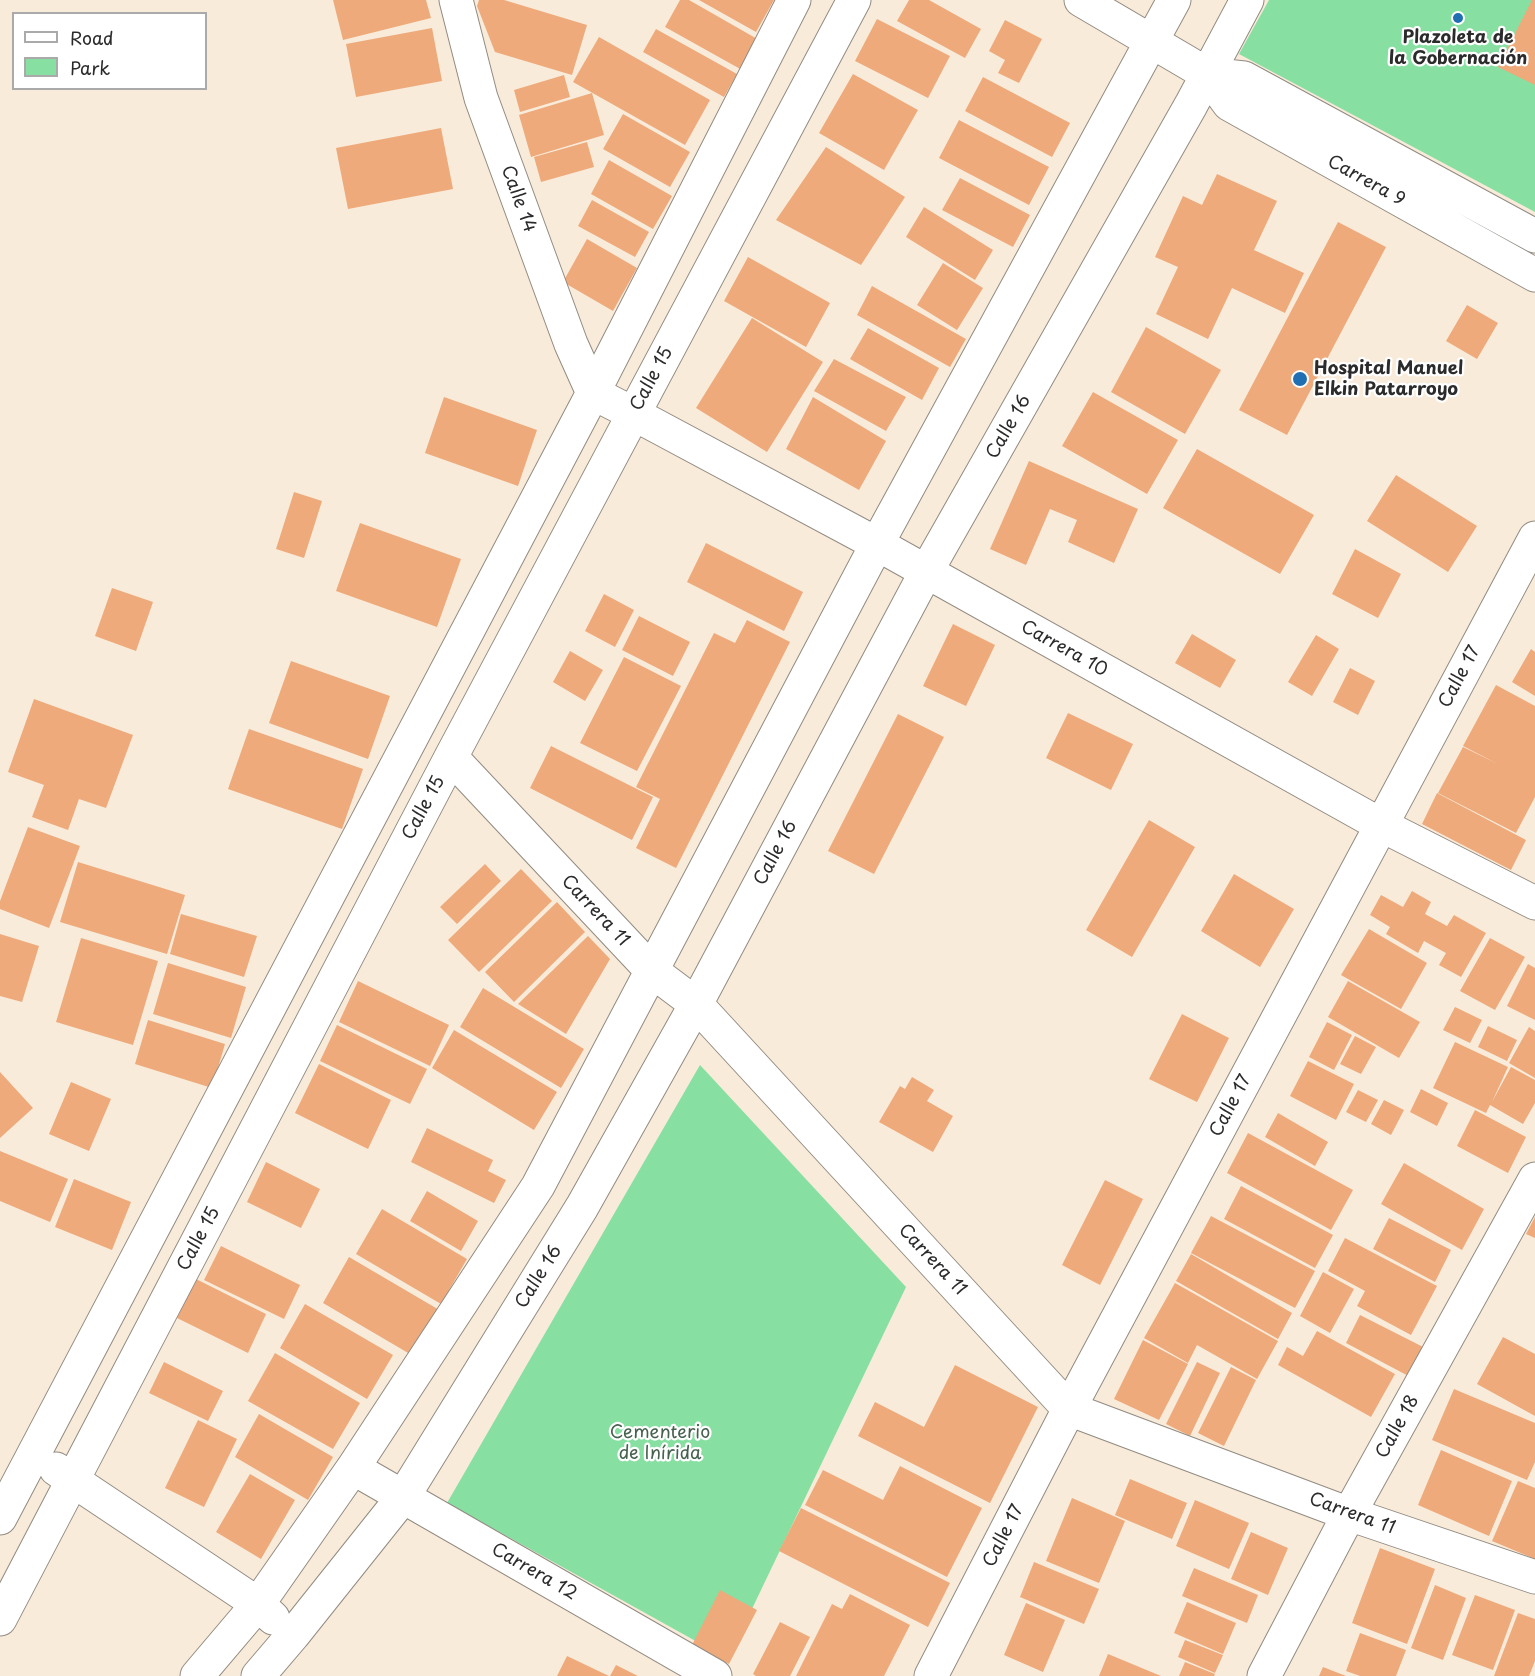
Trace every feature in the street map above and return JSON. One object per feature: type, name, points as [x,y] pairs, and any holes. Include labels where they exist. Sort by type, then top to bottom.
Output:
[{"type":"street","name":"Calle 14","points":[[456,0],[481,98],[571,344],[593,393]]},
{"type":"street","points":[[0,1518],[593,393],[794,0]]},
{"type":"street","name":"Calle 15","points":[[0,1619],[451,757],[854,0]]},
{"type":"street","name":"Carrera 9","points":[[1081,0],[1208,74],[1244,78],[1535,236]]},
{"type":"street","points":[[197,1676],[258,1604],[353,1468],[538,1186],[877,544],[1174,0]]},
{"type":"street","name":"Calle 16","points":[[258,1676],[403,1497],[582,1207],[696,1004],[926,573],[1208,74],[1247,0]]},
{"type":"street","name":"Carrera 9","points":[[1208,74],[1229,105],[1535,275]]},
{"type":"street","name":"Carrera 10","points":[[593,393],[877,544],[1381,825],[1535,903]]},
{"type":"street","name":"Calle 17","points":[[931,1676],[1069,1409],[1535,538]]},
{"type":"street","name":"Carrera 11","points":[[451,757],[651,971],[696,1004],[1069,1409],[1349,1514],[1535,1577]]},
{"type":"street","name":"Calle 18","points":[[1264,1676],[1349,1514],[1535,1179]]},
{"type":"street","points":[[33,1454],[258,1604],[292,1635]]},
{"type":"street","name":"Carrera 12","points":[[353,1468],[716,1676]]},
{"type":"green space","points":[[1269,0],[1535,0],[1535,212],[1239,54]]},
{"type":"green space","name":"Cementerio de Inírida","points":[[700,1065],[906,1287],[728,1659],[447,1503]]},
{"type":"building","points":[[333,0],[426,0],[431,18],[343,40]]},
{"type":"building","points":[[479,0],[504,0],[587,25],[572,75],[495,52],[477,6]]},
{"type":"building","points":[[680,0],[689,0],[759,40],[742,70],[665,27]]},
{"type":"building","points":[[699,0],[774,0],[756,32]]},
{"type":"building","points":[[909,0],[929,0],[981,29],[965,58],[897,21]]},
{"type":"building","points":[[1532,0],[1535,0],[1535,85],[1498,67]]},
{"type":"building","points":[[877,19],[950,56],[928,98],[855,61]]},
{"type":"building","points":[[1005,20],[1042,39],[1019,83],[998,73],[1005,60],[989,51]]},
{"type":"building","points":[[432,28],[442,81],[356,97],[346,44]]},
{"type":"building","points":[[656,29],[737,74],[724,97],[643,52]]},
{"type":"building","points":[[599,37],[710,100],[685,145],[573,82]]},
{"type":"building","points":[[853,74],[918,110],[884,170],[819,133]]},
{"type":"building","points":[[564,75],[570,97],[520,112],[514,90]]},
{"type":"building","points":[[983,77],[1070,123],[1052,157],[965,111]]},
{"type":"building","points":[[592,93],[604,135],[531,157],[519,115]]},
{"type":"building","points":[[623,114],[690,152],[670,187],[603,149]]},
{"type":"building","points":[[959,120],[1049,167],[1029,205],[939,158]]},
{"type":"building","points":[[441,128],[453,189],[348,209],[336,148]]},
{"type":"building","points":[[587,142],[594,167],[541,182],[534,157]]},
{"type":"building","points":[[826,147],[905,197],[861,265],[776,220]]},
{"type":"building","points":[[609,160],[672,196],[653,229],[591,194]]},
{"type":"building","points":[[1217,174],[1277,201],[1254,250],[1304,273],[1285,313],[1232,288],[1208,339],[1156,314],[1178,267],[1155,257],[1183,196],[1202,205]]},
{"type":"building","points":[[960,178],[1030,215],[1013,247],[942,210]]},
{"type":"building","points":[[592,200],[649,232],[635,257],[578,226]]},
{"type":"building","points":[[924,207],[993,250],[975,280],[906,237]]},
{"type":"building","points":[[1338,222],[1386,247],[1287,435],[1239,410]]},
{"type":"building","points":[[587,239],[637,268],[613,311],[563,282]]},
{"type":"building","points":[[748,257],[830,303],[806,347],[724,301]]},
{"type":"building","points":[[943,263],[983,288],[957,330],[917,305]]},
{"type":"building","points":[[872,286],[966,339],[950,367],[857,315]]},
{"type":"building","points":[[1467,305],[1498,323],[1477,359],[1446,341]]},
{"type":"building","points":[[752,318],[823,362],[767,452],[696,408]]},
{"type":"building","points":[[1146,327],[1221,370],[1185,434],[1111,392]]},
{"type":"building","points":[[868,328],[939,368],[922,400],[850,359]]},
{"type":"building","points":[[834,359],[906,397],[886,431],[814,391]]},
{"type":"building","points":[[1093,392],[1178,440],[1147,494],[1062,446]]},
{"type":"building","points":[[444,397],[537,430],[518,486],[425,453]]},
{"type":"building","points":[[813,397],[886,441],[859,490],[786,449]]},
{"type":"building","points":[[1197,449],[1314,515],[1280,574],[1163,508]]},
{"type":"building","points":[[1029,461],[1138,509],[1114,563],[1068,542],[1077,520],[1050,509],[1026,565],[990,549]]},
{"type":"building","points":[[1396,475],[1477,526],[1448,572],[1367,521]]},
{"type":"building","points":[[294,492],[322,501],[304,558],[276,549]]},
{"type":"building","points":[[360,523],[461,559],[437,627],[336,591]]},
{"type":"building","points":[[706,543],[803,592],[784,631],[687,582]]},
{"type":"building","points":[[1355,549],[1401,574],[1378,618],[1332,594]]},
{"type":"building","points":[[112,588],[153,602],[136,651],[95,636]]},
{"type":"building","points":[[604,594],[634,610],[615,647],[585,631]]},
{"type":"building","points":[[639,616],[690,642],[673,676],[622,650]]},
{"type":"building","points":[[747,620],[790,642],[676,868],[636,848],[660,799],[636,787],[714,633],[735,643]]},
{"type":"building","points":[[953,624],[995,645],[966,706],[923,686]]},
{"type":"building","points":[[1192,634],[1236,660],[1220,688],[1175,663]]},
{"type":"building","points":[[1316,635],[1339,649],[1312,696],[1288,682]]},
{"type":"building","points":[[1531,649],[1535,652],[1535,696],[1512,682]]},
{"type":"building","points":[[570,651],[603,670],[585,701],[553,682]]},
{"type":"building","points":[[624,657],[681,686],[637,771],[580,743]]},
{"type":"building","points":[[291,661],[390,696],[368,759],[269,723]]},
{"type":"building","points":[[1350,668],[1375,681],[1358,715],[1333,702]]},
{"type":"building","points":[[1496,685],[1535,706],[1535,797],[1516,833],[1438,793],[1463,747],[1498,764],[1463,746]]},
{"type":"building","points":[[34,699],[133,735],[106,808],[79,799],[68,830],[32,817],[44,785],[8,772]]},
{"type":"building","points":[[1068,713],[1133,744],[1111,790],[1046,758]]},
{"type":"building","points":[[898,714],[944,737],[874,874],[828,851]]},
{"type":"building","points":[[249,729],[363,769],[342,829],[228,789]]},
{"type":"building","points":[[551,746],[653,797],[632,840],[530,788]]},
{"type":"building","points":[[1437,793],[1526,840],[1511,870],[1422,824]]},
{"type":"building","points":[[1149,820],[1195,847],[1132,957],[1086,930]]},
{"type":"building","points":[[28,827],[80,846],[49,928],[0,909],[0,901]]},
{"type":"building","points":[[78,862],[185,895],[167,954],[60,922]]},
{"type":"building","points":[[485,864],[501,881],[457,924],[440,907]]},
{"type":"building","points":[[521,869],[552,901],[479,972],[448,940]]},
{"type":"building","points":[[1234,874],[1294,909],[1260,967],[1201,931]]},
{"type":"building","points":[[1412,891],[1431,902],[1425,914],[1447,926],[1454,915],[1486,933],[1461,977],[1439,965],[1446,953],[1424,941],[1418,953],[1386,934],[1390,927],[1370,915],[1381,895],[1403,907]]},
{"type":"building","points":[[557,902],[585,932],[514,1002],[485,972]]},
{"type":"building","points":[[181,914],[257,936],[244,977],[170,954]]},
{"type":"building","points":[[1369,929],[1427,963],[1401,1009],[1341,975]]},
{"type":"building","points":[[0,934],[39,946],[22,1002],[0,996]]},
{"type":"building","points":[[588,936],[610,959],[566,1034],[518,1004]]},
{"type":"building","points":[[81,938],[158,961],[133,1045],[56,1022]]},
{"type":"building","points":[[1490,938],[1525,957],[1495,1010],[1460,991]]},
{"type":"building","points":[[168,963],[246,987],[231,1038],[153,1014]]},
{"type":"building","points":[[1528,964],[1535,968],[1535,1020],[1507,1006]]},
{"type":"building","points":[[358,981],[449,1025],[430,1066],[339,1022]]},
{"type":"building","points":[[1348,981],[1420,1022],[1399,1058],[1328,1017]]},
{"type":"building","points":[[483,988],[584,1049],[561,1088],[460,1027]]},
{"type":"building","points":[[1455,1007],[1482,1020],[1470,1043],[1443,1030]]},
{"type":"building","points":[[1182,1014],[1229,1038],[1197,1102],[1149,1079]]},
{"type":"building","points":[[148,1020],[225,1044],[212,1088],[135,1064]]},
{"type":"building","points":[[1327,1022],[1352,1035],[1334,1070],[1309,1057]]},
{"type":"building","points":[[337,1025],[427,1069],[410,1104],[320,1061]]},
{"type":"building","points":[[1488,1026],[1517,1040],[1507,1061],[1478,1047]]},
{"type":"building","points":[[1529,1027],[1535,1031],[1535,1078],[1509,1063]]},
{"type":"building","points":[[454,1030],[557,1092],[534,1130],[432,1068]]},
{"type":"building","points":[[1355,1036],[1376,1047],[1361,1074],[1340,1064]]},
{"type":"building","points":[[1455,1042],[1508,1067],[1492,1102],[1511,1067],[1535,1080],[1535,1103],[1523,1124],[1490,1105],[1486,1113],[1433,1088]]},
{"type":"building","points":[[1308,1061],[1354,1084],[1336,1120],[1290,1096]]},
{"type":"building","points":[[319,1064],[391,1100],[368,1149],[295,1113]]},
{"type":"building","points":[[0,1072],[33,1108],[0,1138]]},
{"type":"building","points":[[912,1077],[934,1090],[927,1101],[953,1116],[933,1152],[879,1122],[900,1086],[905,1089]]},
{"type":"building","points":[[71,1082],[111,1099],[89,1151],[49,1134]]},
{"type":"building","points":[[1421,1089],[1448,1103],[1437,1126],[1410,1112]]},
{"type":"building","points":[[1358,1090],[1378,1100],[1366,1122],[1346,1112]]},
{"type":"building","points":[[1384,1100],[1404,1110],[1391,1135],[1371,1124]]},
{"type":"building","points":[[1475,1110],[1526,1137],[1508,1173],[1457,1146]]},
{"type":"building","points":[[1278,1113],[1328,1142],[1315,1166],[1265,1137]]},
{"type":"building","points":[[427,1128],[493,1160],[488,1171],[506,1180],[494,1203],[411,1162]]},
{"type":"building","points":[[1248,1133],[1353,1190],[1331,1230],[1227,1173]]},
{"type":"building","points":[[0,1151],[68,1179],[50,1222],[0,1201]]},
{"type":"building","points":[[266,1162],[320,1189],[301,1228],[247,1202]]},
{"type":"building","points":[[1404,1163],[1484,1209],[1462,1250],[1381,1204]]},
{"type":"building","points":[[74,1179],[131,1202],[112,1250],[55,1227]]},
{"type":"building","points":[[1105,1180],[1143,1199],[1100,1285],[1062,1265]]},
{"type":"building","points":[[1241,1186],[1333,1235],[1315,1268],[1224,1219]]},
{"type":"building","points":[[427,1191],[478,1221],[461,1251],[410,1221]]},
{"type":"building","points":[[382,1209],[467,1259],[441,1304],[356,1254]]},
{"type":"building","points":[[1211,1216],[1315,1271],[1295,1308],[1191,1253]]},
{"type":"building","points":[[1535,1217],[1535,1238],[1526,1234]]},
{"type":"building","points":[[1389,1218],[1451,1250],[1435,1282],[1373,1249]]},
{"type":"building","points":[[1345,1238],[1437,1286],[1411,1335],[1357,1306],[1365,1291],[1328,1271]]},
{"type":"building","points":[[221,1246],[300,1285],[284,1319],[204,1280]]},
{"type":"building","points":[[1191,1254],[1292,1313],[1278,1339],[1176,1281]]},
{"type":"building","points":[[349,1257],[441,1311],[415,1357],[323,1303]]},
{"type":"building","points":[[1323,1272],[1354,1289],[1330,1333],[1300,1316]]},
{"type":"building","points":[[196,1279],[266,1314],[248,1353],[177,1318]]},
{"type":"building","points":[[1175,1283],[1278,1341],[1257,1379],[1197,1345],[1188,1363],[1144,1338]]},
{"type":"building","points":[[305,1304],[393,1355],[367,1399],[280,1348]]},
{"type":"building","points":[[1360,1315],[1431,1351],[1416,1380],[1346,1343]]},
{"type":"building","points":[[1317,1331],[1395,1374],[1371,1417],[1278,1365],[1287,1347],[1303,1356]]},
{"type":"building","points":[[1503,1337],[1535,1354],[1535,1416],[1477,1384]]},
{"type":"building","points":[[1143,1340],[1188,1364],[1159,1420],[1114,1399]]},
{"type":"building","points":[[275,1353],[360,1403],[333,1449],[248,1401]]},
{"type":"building","points":[[164,1362],[223,1391],[208,1421],[149,1393]]},
{"type":"building","points":[[1197,1362],[1220,1373],[1190,1436],[1166,1424]]},
{"type":"building","points":[[955,1365],[1038,1407],[990,1503],[858,1436],[875,1402],[924,1427]]},
{"type":"building","points":[[1231,1367],[1256,1380],[1224,1446],[1198,1433]]},
{"type":"building","points":[[1454,1389],[1535,1423],[1535,1462],[1527,1480],[1432,1440]]},
{"type":"building","points":[[259,1414],[333,1457],[308,1500],[235,1457]]},
{"type":"building","points":[[198,1420],[237,1439],[204,1507],[165,1488]]},
{"type":"building","points":[[1441,1450],[1512,1481],[1489,1536],[1418,1505]]},
{"type":"building","points":[[900,1466],[982,1508],[947,1577],[805,1505],[823,1470],[883,1500]]},
{"type":"building","points":[[250,1474],[295,1500],[261,1559],[216,1532]]},
{"type":"building","points":[[1130,1479],[1187,1503],[1172,1539],[1115,1515]]},
{"type":"building","points":[[1518,1481],[1535,1488],[1535,1559],[1492,1541]]},
{"type":"building","points":[[1072,1498],[1125,1521],[1099,1583],[1046,1561]]},
{"type":"building","points":[[1195,1500],[1249,1523],[1229,1569],[1176,1546]]},
{"type":"building","points":[[801,1508],[950,1583],[928,1627],[779,1551]]},
{"type":"building","points":[[1251,1532],[1288,1548],[1268,1595],[1231,1579]]},
{"type":"building","points":[[1380,1548],[1435,1569],[1407,1644],[1352,1623]]},
{"type":"building","points":[[1034,1562],[1099,1589],[1084,1624],[1020,1597]]},
{"type":"building","points":[[1194,1568],[1258,1595],[1247,1623],[1182,1596]]},
{"type":"building","points":[[1435,1585],[1466,1598],[1443,1660],[1411,1648]]},
{"type":"building","points":[[720,1590],[757,1610],[729,1664],[692,1645]]},
{"type":"building","points":[[850,1594],[910,1625],[884,1676],[796,1676],[832,1604],[842,1609]]},
{"type":"building","points":[[1475,1595],[1515,1610],[1493,1670],[1452,1655]]},
{"type":"building","points":[[1187,1602],[1236,1623],[1223,1654],[1174,1633]]},
{"type":"building","points":[[1026,1603],[1065,1620],[1043,1672],[1004,1655]]},
{"type":"building","points":[[1518,1613],[1535,1619],[1535,1661],[1529,1676],[1494,1676]]},
{"type":"building","points":[[780,1622],[810,1637],[790,1676],[756,1676],[753,1674]]},
{"type":"building","points":[[1360,1633],[1406,1650],[1396,1676],[1360,1676],[1346,1671]]},
{"type":"building","points":[[1185,1640],[1223,1655],[1215,1673],[1178,1657]]},
{"type":"building","points":[[1108,1654],[1161,1676],[1099,1676]]},
{"type":"building","points":[[567,1656],[609,1676],[557,1676]]},
{"type":"building","points":[[1185,1662],[1215,1674],[1214,1676],[1179,1676]]},
{"type":"building","points":[[616,1665],[638,1676],[610,1676]]},
{"type":"building","points":[[1323,1667],[1346,1676],[1319,1676]]},
{"type":"place","name":"Plazoleta de la Gobernación","points":[[1458,18]]},
{"type":"place","name":"Hospital Manuel Elkin Patarroyo","points":[[1300,379]]}]
